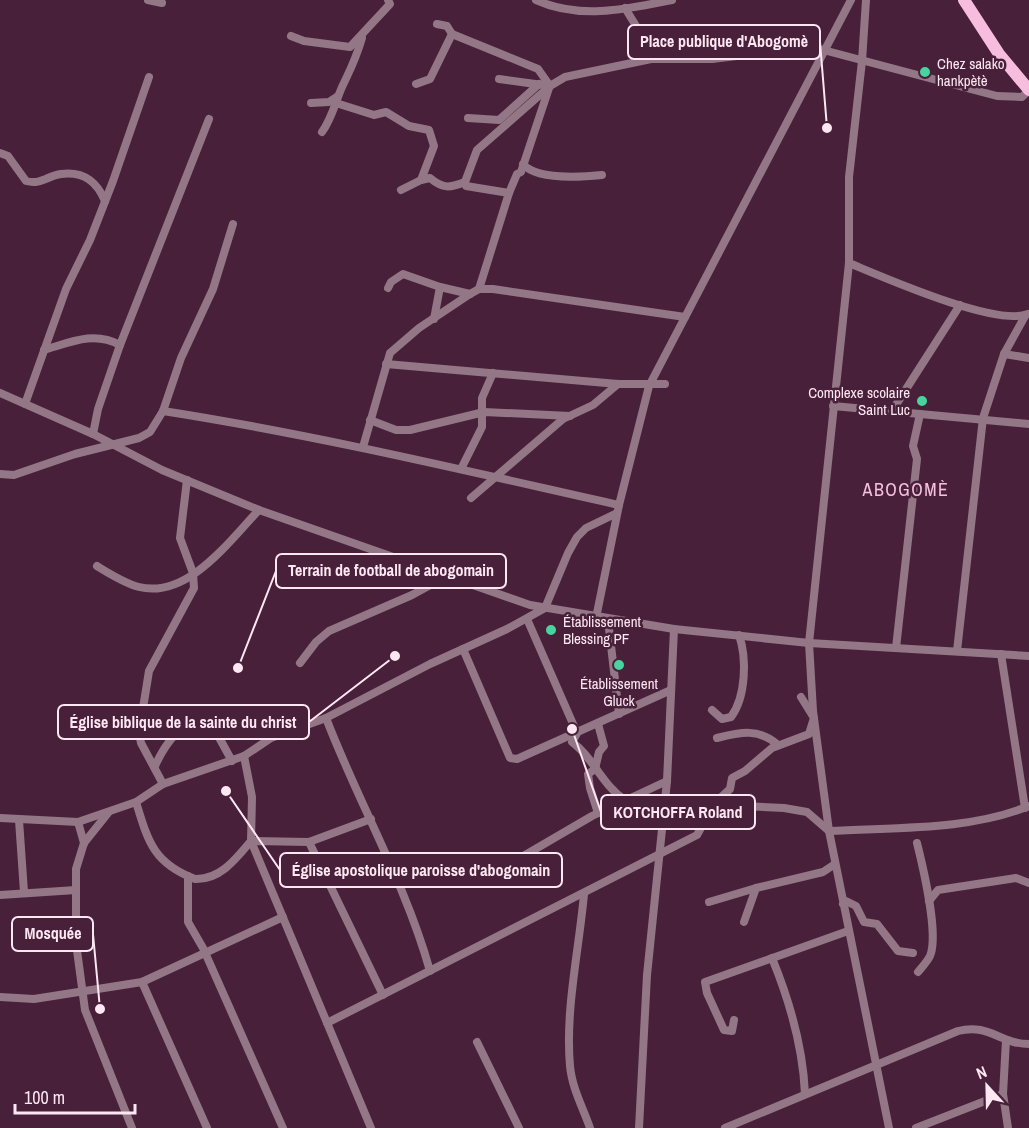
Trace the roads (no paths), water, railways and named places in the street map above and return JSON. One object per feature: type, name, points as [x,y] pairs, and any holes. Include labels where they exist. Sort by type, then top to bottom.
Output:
[{"type":"main road","points":[[964,0],[999,54],[1029,90]]},
{"type":"street","points":[[148,0],[162,3]]},
{"type":"street","points":[[291,36],[304,41],[350,47],[363,36],[390,4],[388,0]]},
{"type":"street","points":[[536,0],[577,12],[625,8],[672,0]]},
{"type":"street","points":[[596,618],[618,509],[648,386],[851,0]]},
{"type":"street","points":[[866,0],[862,61],[849,177],[849,263],[809,643],[814,718],[829,831],[889,1128]]},
{"type":"street","points":[[625,8],[646,42],[651,59]]},
{"type":"street","points":[[437,24],[447,26],[452,34],[538,69],[550,86]]},
{"type":"street","points":[[416,84],[430,79],[452,34]]},
{"type":"street","points":[[322,132],[330,121],[337,100],[354,66],[363,36]]},
{"type":"street","points":[[402,190],[430,178],[441,187],[451,188],[465,182],[477,150],[550,86],[565,77],[651,59],[712,59],[767,54],[801,47],[825,50],[997,96],[1022,97],[1029,90]]},
{"type":"street","points":[[25,404],[66,289],[90,240],[105,201],[149,77]]},
{"type":"street","points":[[499,79],[550,86]]},
{"type":"street","points":[[468,118],[499,120],[539,84]]},
{"type":"street","points":[[479,290],[509,193],[523,164],[550,86]]},
{"type":"street","points":[[311,103],[337,100],[374,115],[386,112],[408,126],[429,130],[434,146],[421,180]]},
{"type":"street","points":[[93,434],[98,409],[120,345],[209,119]]},
{"type":"street","points":[[0,153],[8,156],[26,181],[42,182],[62,174],[85,177],[95,181],[105,201]]},
{"type":"street","points":[[523,164],[528,170],[549,176],[555,174],[573,177],[602,175]]},
{"type":"street","points":[[465,182],[466,186],[480,190],[509,193]]},
{"type":"street","points":[[0,474],[14,475],[75,454],[140,438],[150,432],[163,411],[185,349],[213,289],[233,224]]},
{"type":"street","points":[[849,263],[909,288],[990,313],[1027,315],[1004,354],[984,418],[957,651]]},
{"type":"street","points":[[388,288],[391,282],[403,274],[440,287],[471,294]]},
{"type":"street","points":[[434,319],[440,287]]},
{"type":"street","points":[[363,447],[386,364],[398,345],[479,290],[492,289],[685,317]]},
{"type":"street","points":[[892,411],[960,304]]},
{"type":"street","points":[[44,350],[94,336],[106,338],[120,345]]},
{"type":"street","points":[[1004,354],[1029,358]]},
{"type":"street","points":[[386,364],[618,384],[648,386],[665,384]]},
{"type":"street","points":[[461,469],[482,427],[482,398],[493,373]]},
{"type":"street","points":[[471,498],[490,485],[495,477],[570,416],[593,405],[618,384]]},
{"type":"street","points":[[0,393],[93,434],[187,480],[259,510],[445,577],[545,608],[674,629],[809,643],[1029,654]]},
{"type":"street","points":[[833,406],[984,418],[1029,424]]},
{"type":"street","points":[[163,411],[363,447],[400,458],[495,477],[618,509]]},
{"type":"street","points":[[370,420],[396,430],[410,430],[481,412],[570,416]]},
{"type":"street","points":[[896,648],[917,459],[913,446],[920,414]]},
{"type":"street","points":[[163,784],[141,743],[139,733],[149,671],[189,602],[194,588],[193,573],[180,538],[187,480]]},
{"type":"street","points":[[0,818],[78,822],[108,813],[136,802],[163,784],[194,771],[244,756],[271,738],[326,718],[527,619],[545,608],[578,537],[586,528],[618,509]]},
{"type":"street","points":[[97,566],[141,588],[168,588],[193,573],[214,556],[259,510]]},
{"type":"street","points":[[300,663],[316,642],[329,631],[412,595],[445,577]]},
{"type":"street","points":[[527,619],[577,733]]},
{"type":"street","points":[[608,620],[619,714]]},
{"type":"street","points":[[639,1128],[647,975],[666,781],[674,629]]},
{"type":"street","points":[[712,710],[722,719],[731,717],[739,706],[743,688],[741,675],[744,650],[739,635]]},
{"type":"street","points":[[463,649],[510,758],[517,759],[671,690]]},
{"type":"street","points":[[664,802],[770,806],[807,812],[829,831],[952,823],[1027,807],[1001,654]]},
{"type":"street","points":[[327,1023],[697,835],[714,804],[730,789],[732,778],[778,745],[809,734],[814,718],[801,697]]},
{"type":"street","points":[[326,718],[414,918],[430,971]]},
{"type":"street","points":[[155,766],[168,741],[195,720],[205,719],[210,721],[232,761]]},
{"type":"street","points":[[598,724],[604,746],[599,752],[595,769],[588,774],[598,813]]},
{"type":"street","points":[[717,738],[755,731],[769,737],[778,745]]},
{"type":"street","points":[[577,733],[572,742],[583,751],[614,793],[625,800]]},
{"type":"street","points":[[244,756],[252,797],[251,841],[371,1128]]},
{"type":"street","points":[[520,858],[598,813],[666,781]]},
{"type":"street","points":[[136,802],[152,849],[188,876],[201,879],[228,867],[251,841],[309,842],[371,819]]},
{"type":"street","points":[[108,813],[84,843],[76,869],[76,943],[85,1010],[132,1128]]},
{"type":"street","points":[[19,820],[24,892]]},
{"type":"street","points":[[78,822],[84,843]]},
{"type":"street","points":[[309,842],[383,995]]},
{"type":"street","points":[[917,843],[929,901],[933,943],[930,956],[918,972]]},
{"type":"street","points":[[710,902],[823,872],[835,864]]},
{"type":"street","points":[[188,876],[188,922],[205,951],[283,1128]]},
{"type":"street","points":[[929,901],[938,890],[1016,878],[1029,883]]},
{"type":"street","points":[[744,922],[756,888]]},
{"type":"street","points":[[0,895],[76,890]]},
{"type":"street","points":[[584,894],[574,975],[570,1065],[574,1085],[590,1128]]},
{"type":"street","points":[[843,904],[846,901],[856,906],[864,922],[877,924],[898,951],[913,953]]},
{"type":"street","points":[[0,997],[34,999],[142,982],[283,917]]},
{"type":"street","points":[[734,1020],[732,1031],[724,1030],[707,993],[705,982],[848,931]]},
{"type":"street","points":[[772,958],[787,996],[795,1038],[803,1056],[805,1094]]},
{"type":"street","points":[[142,982],[207,1128]]},
{"type":"street","points":[[724,1128],[876,1063],[972,1027],[985,1029],[1006,1040],[1029,1044]]},
{"type":"street","points":[[1006,1040],[1003,1094],[1008,1128]]},
{"type":"street","points":[[477,1042],[519,1128]]},
{"type":"street","points":[[916,1128],[1003,1094]]},
{"type":"place","name":"Chez salako hankpètè","points":[[925,72]]},
{"type":"place","name":"Place publique d'Abogomè","points":[[827,128]]},
{"type":"place","name":"Complexe scolaire Saint Luc","points":[[922,401]]},
{"type":"place","name":"Établissement Blessing PF","points":[[551,630]]},
{"type":"place","name":"Église biblique de la sainte du christ","points":[[395,656]]},
{"type":"place","name":"Établissement Gluck","points":[[619,665]]},
{"type":"place","name":"Terrain de football de abogomain","points":[[238,668]]},
{"type":"place","name":"KOTCHOFFA Roland","points":[[572,729]]},
{"type":"place","name":"Église apostolique paroisse d'abogomain","points":[[226,791]]},
{"type":"place","name":"Mosquée","points":[[100,1009]]},
{"type":"district","name":"ABOGOMÈ","points":[[906,489]]}]
